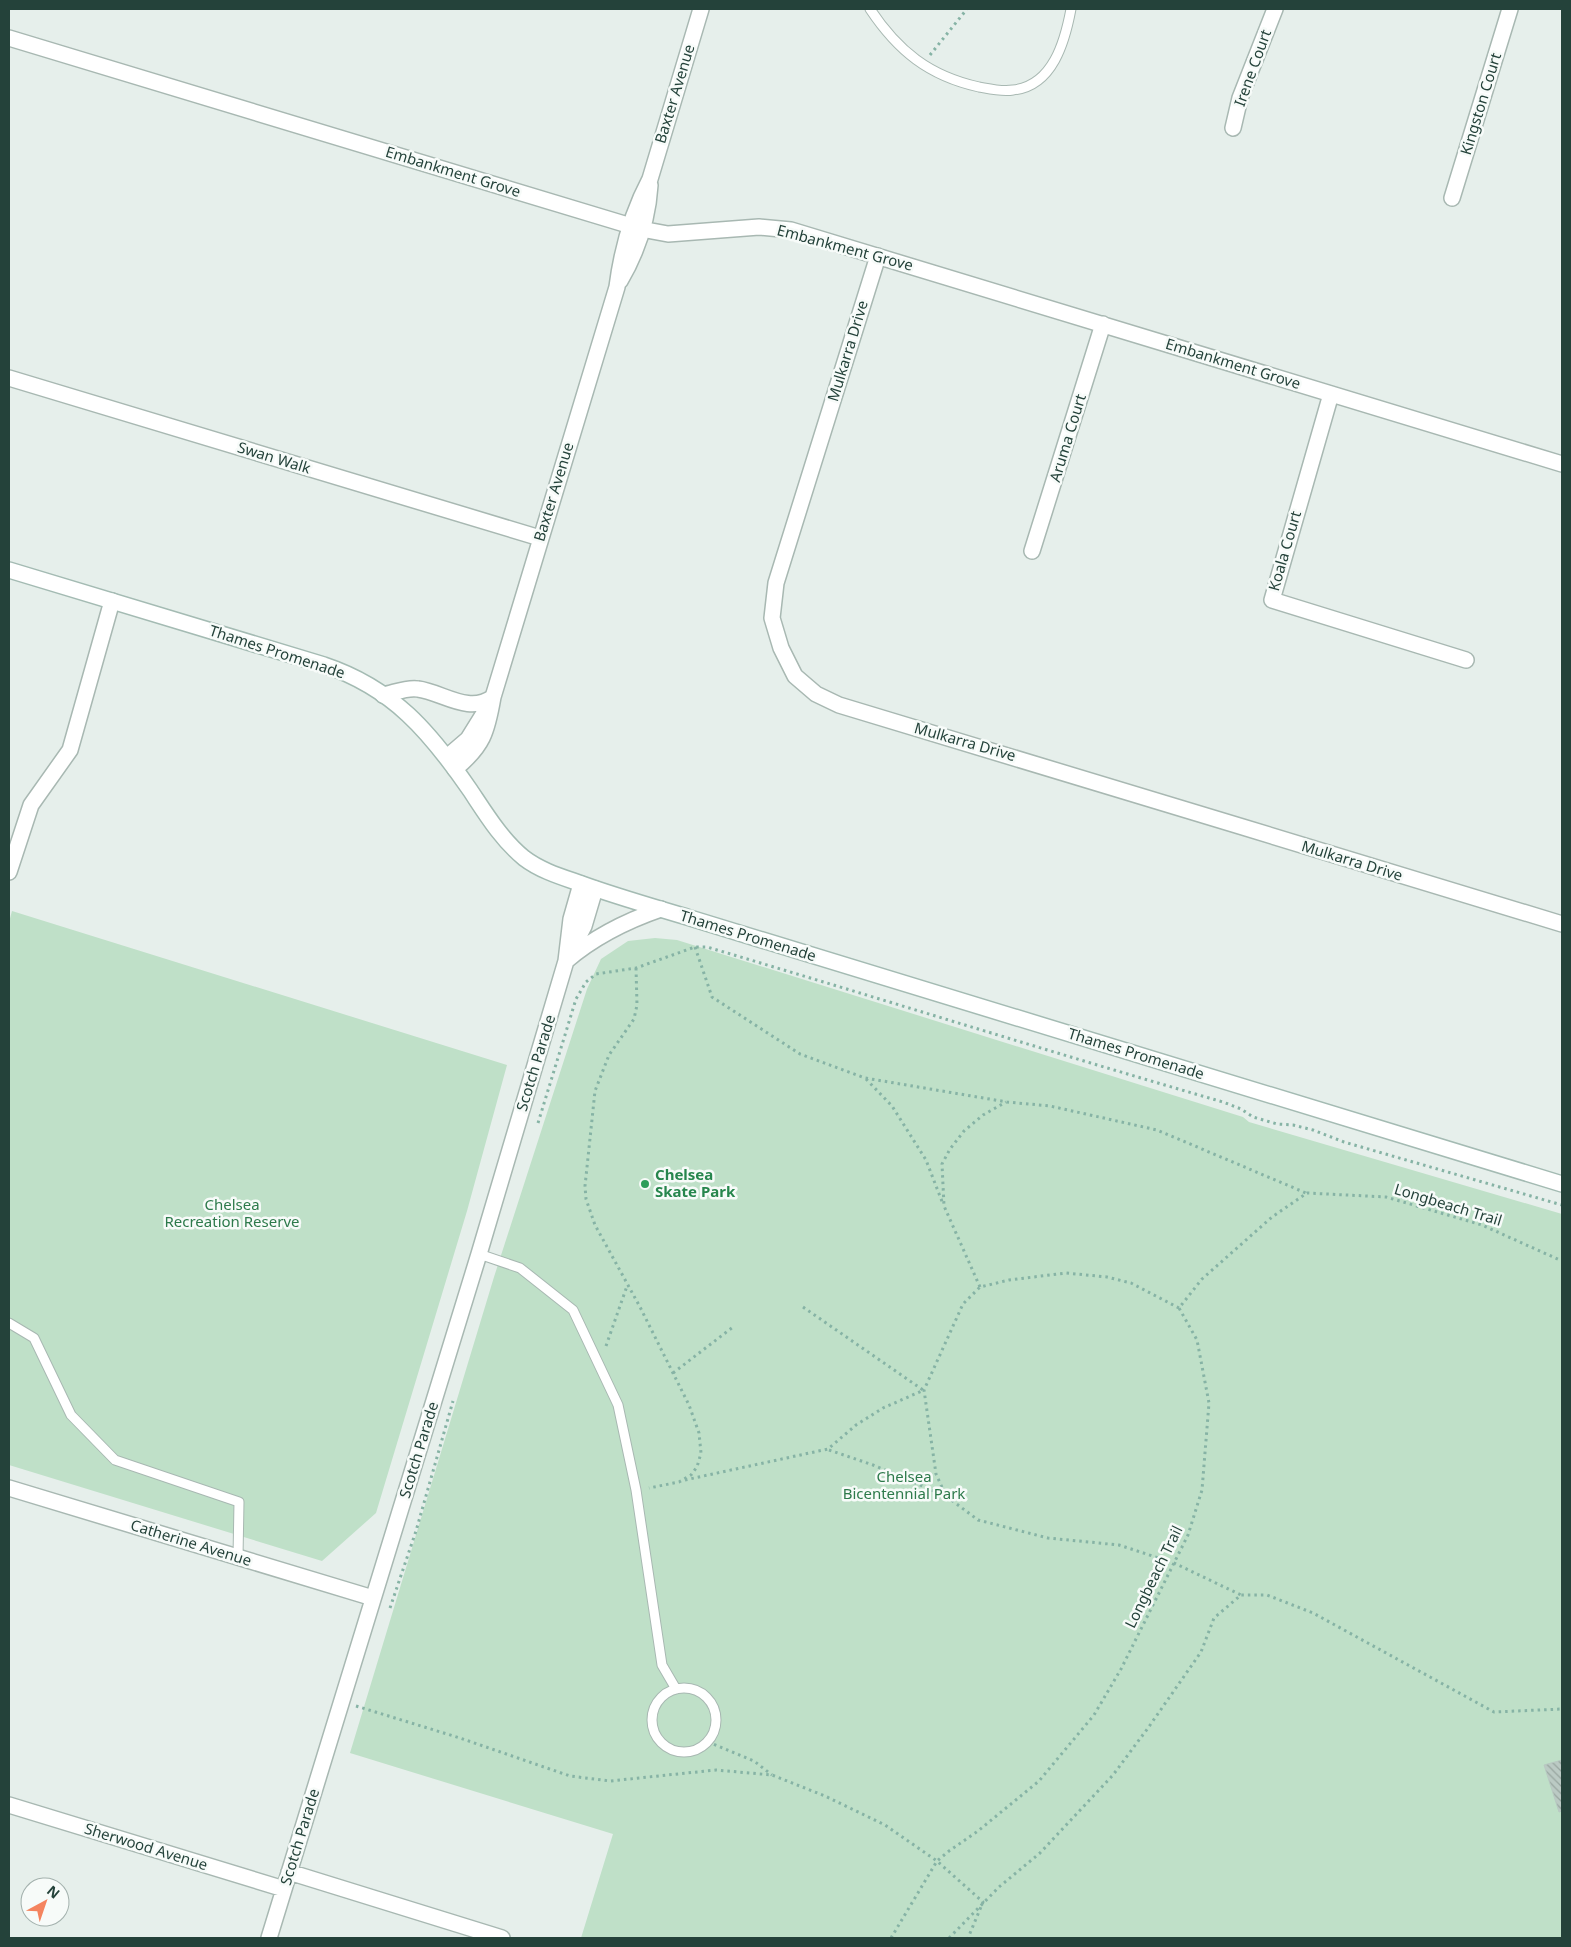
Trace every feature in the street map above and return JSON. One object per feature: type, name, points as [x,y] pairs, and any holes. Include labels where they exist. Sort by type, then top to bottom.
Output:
[{"type":"street","name":"Baxter Avenue","points":[[451,763],[473,752],[484,737],[493,697],[617,287],[620,258],[635,228],[637,202],[650,178],[701,9]]},
{"type":"street","name":"Irene Court","points":[[1233,128],[1240,98],[1275,9]]},
{"type":"street","name":"Kingston Court","points":[[1452,198],[1510,9]]},
{"type":"street","name":"Embankment Grove","points":[[9,38],[635,228],[668,234],[759,226],[790,230],[1562,464]]},
{"type":"street","name":"Mulkarra Drive","points":[[878,256],[776,583],[772,618],[781,648],[795,676],[816,694],[839,705],[1094,780],[1218,820],[1562,924]]},
{"type":"street","name":"Aruma Court","points":[[1032,551],[1103,324]]},
{"type":"street","name":"Swan Walk","points":[[9,378],[540,538]]},
{"type":"street","name":"Koala Court","points":[[1331,394],[1272,600],[1466,660]]},
{"type":"street","name":"Thames Promenade","points":[[9,570],[333,668],[365,683],[422,727],[451,763],[499,832],[515,850],[543,870],[661,909],[1562,1184]]},
{"type":"street","points":[[9,872],[31,805],[70,750],[112,601]]},
{"type":"street","points":[[383,695],[417,688],[466,704],[483,702],[493,697]]},
{"type":"street","name":"Scotch Parade","points":[[269,1938],[479,1254],[566,961],[584,926],[588,886]]},
{"type":"street","points":[[566,961],[585,946],[633,919],[661,909]]},
{"type":"street","name":"Catherine Avenue","points":[[9,1488],[373,1598]]},
{"type":"street","name":"Sherwood Avenue","points":[[9,1805],[284,1888]]},
{"type":"street","points":[[290,1872],[502,1938]]},
{"type":"lane","points":[[870,9],[890,36],[922,65],[938,74],[973,85],[1003,90],[1020,89],[1039,78],[1056,59],[1063,45],[1071,9]]},
{"type":"lane","points":[[479,1254],[520,1268],[572,1310],[618,1405],[636,1490],[662,1665],[676,1689]]},
{"type":"lane","points":[[9,1323],[34,1338],[71,1415],[116,1460],[239,1502],[238,1557]]},
{"type":"lane","points":[[676,1689],[696,1690],[705,1696],[712,1703],[716,1713],[717,1724],[714,1734],[708,1742],[700,1749],[690,1752],[678,1752],[660,1742],[654,1732],[652,1722],[658,1701],[676,1689]]},
{"type":"path","points":[[922,65],[967,9]]},
{"type":"path","points":[[576,1000],[586,982],[596,974],[636,968],[695,947],[707,947],[1223,1102],[1241,1109],[1253,1117],[1277,1124],[1293,1125],[1313,1130],[1344,1142],[1562,1205]]},
{"type":"path","name":"Longbeach Trail","points":[[695,947],[712,997],[800,1054],[865,1078],[1007,1102],[1050,1106],[1157,1130],[1307,1193],[1386,1197],[1482,1225],[1562,1261]]},
{"type":"path","points":[[636,968],[637,1006],[634,1019],[609,1054],[595,1091],[585,1186],[586,1199],[594,1225],[640,1307],[685,1396],[699,1433],[701,1453],[697,1467],[691,1475],[679,1482]]},
{"type":"path","points":[[865,1078],[892,1106],[926,1160],[980,1287]]},
{"type":"path","points":[[944,1206],[942,1164],[950,1149],[964,1132],[983,1115],[1007,1102]]},
{"type":"path","points":[[946,1496],[936,1474],[924,1390],[962,1304],[980,1287],[1009,1280],[1066,1274],[1107,1277],[1131,1283],[1179,1308],[1202,1279],[1272,1217],[1307,1193]]},
{"type":"path","points":[[599,1365],[627,1286]]},
{"type":"path","points":[[803,1306],[924,1390]]},
{"type":"path","name":"Longbeach Trail","points":[[891,1938],[937,1861],[949,1850],[978,1831],[1039,1781],[1094,1715],[1121,1669],[1188,1535],[1202,1490],[1209,1403],[1197,1340],[1179,1308]]},
{"type":"path","points":[[673,1373],[733,1327]]},
{"type":"path","points":[[636,1490],[664,1486],[828,1449],[856,1425],[883,1408],[924,1390]]},
{"type":"path","points":[[828,1449],[873,1465],[946,1496],[978,1520],[1048,1538],[1119,1545],[1174,1563],[1240,1595],[1267,1596],[1313,1613],[1494,1712],[1562,1709]]},
{"type":"path","points":[[949,1938],[999,1887],[1040,1853],[1113,1774],[1201,1652],[1214,1618],[1240,1595]]},
{"type":"path","points":[[341,1701],[460,1738],[570,1776],[610,1781],[716,1770],[772,1775]]},
{"type":"path","points":[[708,1742],[754,1761],[772,1775],[825,1796],[885,1825],[937,1861],[983,1902]]},
{"type":"path","points":[[968,1938],[983,1902]]},
{"type":"green space","name":"Chelsea Recreation Reserve","points":[[12,911],[507,1065],[467,1211],[376,1513],[322,1561],[9,1465],[9,922]]},
{"type":"green space","name":"Chelsea Bicentennial Park","points":[[655,938],[677,940],[1243,1117],[1249,1122],[1562,1214],[1562,1938],[581,1938],[613,1834],[350,1753],[494,1277],[587,989],[601,959],[628,941]]},
{"type":"building","points":[[1562,1760],[1562,1811],[1559,1812],[1544,1765]]},
{"type":"place","name":"Chelsea Skate Park","points":[[645,1184]]}]
